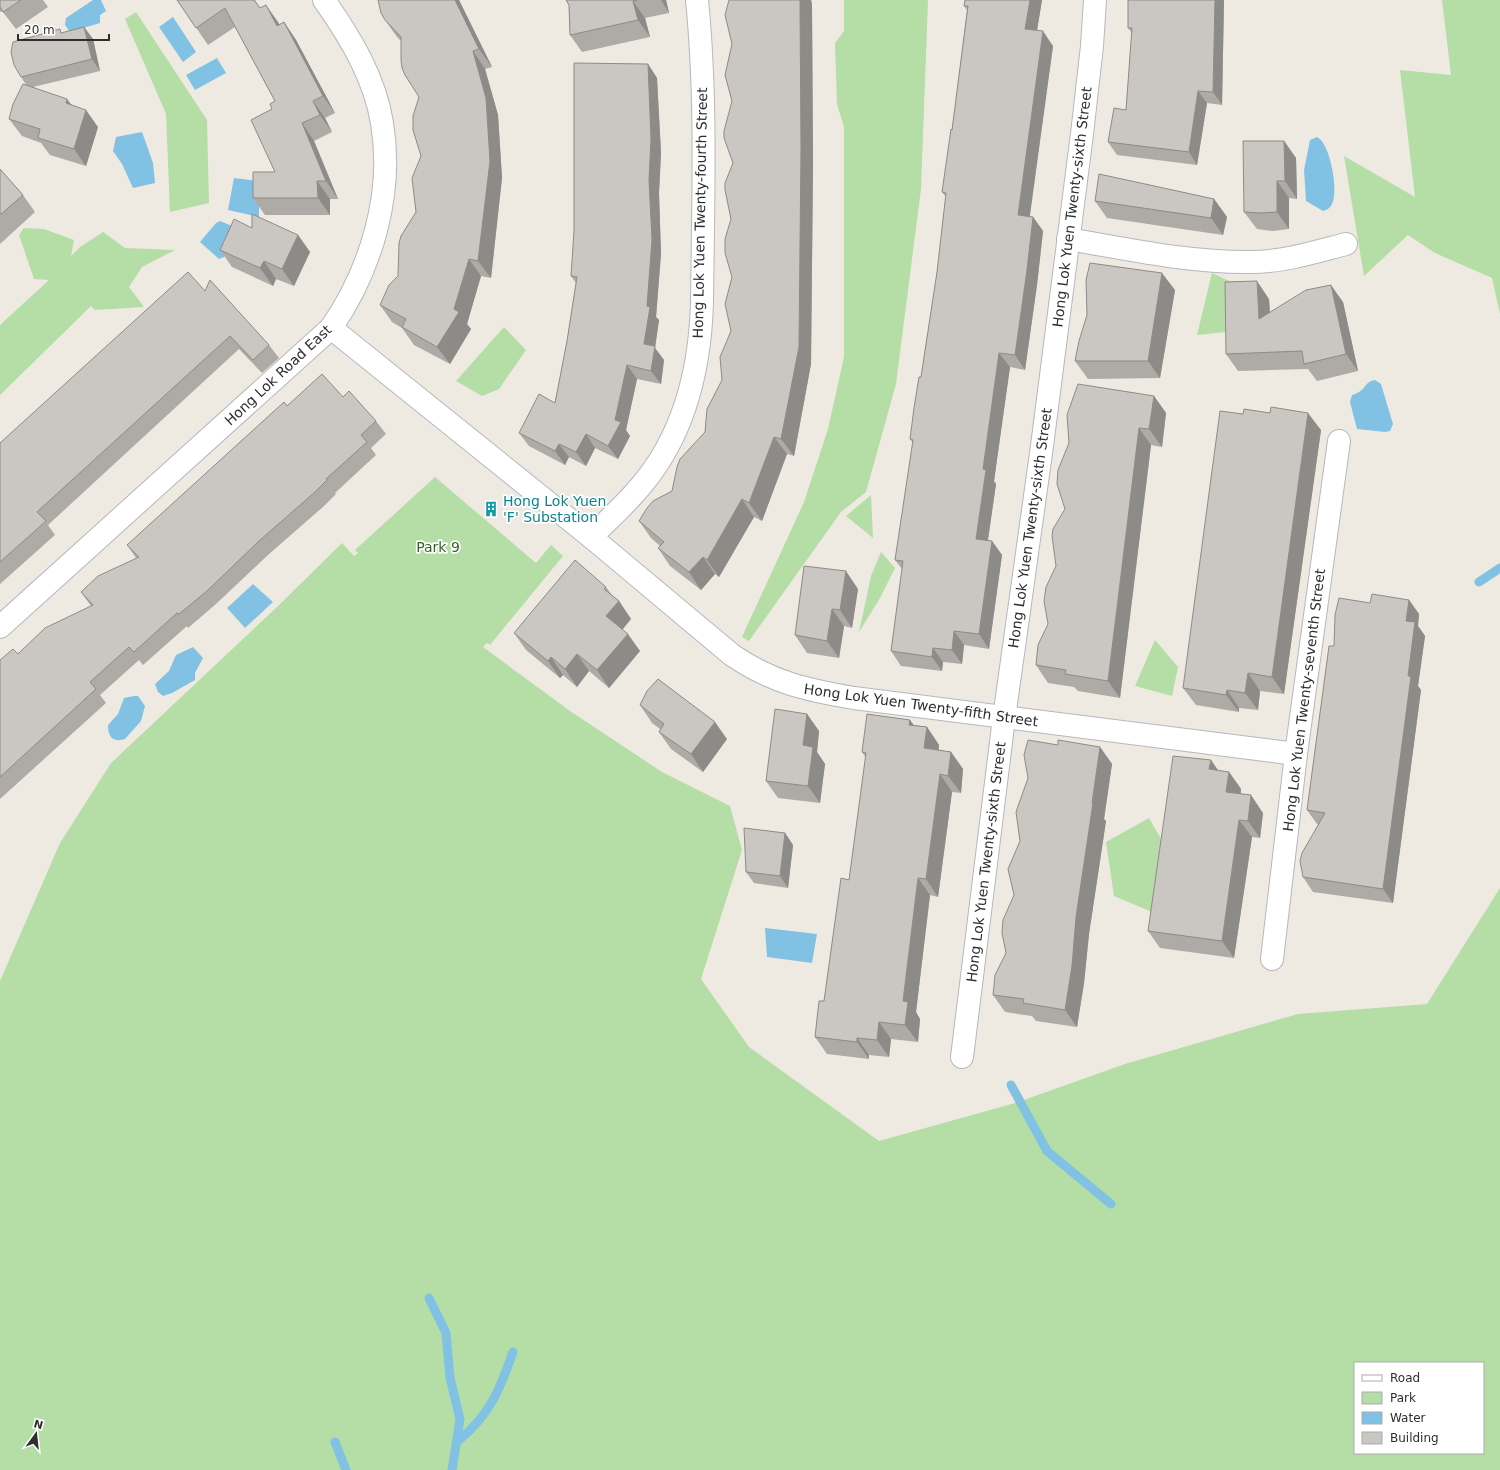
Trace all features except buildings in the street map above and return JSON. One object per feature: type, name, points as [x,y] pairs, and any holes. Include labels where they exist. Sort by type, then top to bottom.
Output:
[{"type":"street","name":"Hong Lok Road East","points":[[0,627],[331,328],[342,312],[366,263],[378,220],[386,172],[382,122],[366,70],[351,41],[324,0]]},
{"type":"street","name":"Hong Lok Yuen Twenty-fourth Street","points":[[591,537],[640,487],[664,454],[680,421],[691,389],[701,330],[702,304],[702,105],[698,0]]},
{"type":"street","name":"Hong Lok Yuen Twenty-sixth Street","points":[[962,1057],[1004,718],[1042,446],[1068,239],[1092,46],[1094,0]]},
{"type":"street","points":[[1068,239],[1196,259],[1234,262],[1277,260],[1301,256],[1346,244]]},
{"type":"street","name":"Hong Lok Yuen Twenty-fifth Street","points":[[331,328],[591,537],[732,655],[750,667],[770,677],[808,690],[1004,718],[1296,754]]},
{"type":"street","name":"Hong Lok Yuen Twenty-seventh Street","points":[[1272,959],[1296,754],[1339,441]]},
{"type":"green space","points":[[844,0],[928,0],[921,189],[896,384],[866,492],[841,512],[749,641],[742,637],[804,502],[828,429],[844,357],[844,127],[837,104],[835,43],[844,31]]},
{"type":"green space","points":[[1442,0],[1500,0],[1500,314],[1492,278],[1435,253],[1408,235],[1364,276],[1344,156],[1415,197],[1400,70],[1451,75]]},
{"type":"green space","points":[[136,12],[207,120],[209,203],[170,212],[166,114],[125,19]]},
{"type":"green space","points":[[24,228],[44,229],[74,240],[71,256],[80,247],[103,232],[125,248],[175,250],[142,267],[129,287],[144,307],[95,310],[91,306],[0,395],[0,325],[49,280],[34,279],[19,235]]},
{"type":"green space","points":[[1212,273],[1238,285],[1226,332],[1197,335]]},
{"type":"green space","points":[[504,327],[526,350],[499,389],[482,396],[456,381]]},
{"type":"green space","name":"Park 9","points":[[435,477],[536,563],[551,545],[563,556],[490,645],[487,643],[483,647],[570,711],[662,772],[730,806],[742,850],[701,979],[749,1047],[879,1141],[1015,1103],[1125,1064],[1298,1014],[1427,1004],[1500,888],[1500,1470],[0,1470],[0,981],[60,843],[111,763],[277,607],[342,543],[354,556],[358,553],[355,550]]},
{"type":"green space","points":[[871,495],[873,538],[846,516]]},
{"type":"green space","points":[[881,552],[895,568],[880,598],[859,632],[871,576]]},
{"type":"green space","points":[[1155,640],[1178,667],[1172,696],[1135,686]]},
{"type":"green space","points":[[1149,818],[1165,846],[1152,912],[1114,896],[1106,842]]},
{"type":"water","points":[[93,0],[101,0],[106,11],[100,15],[100,23],[70,32],[65,25],[66,18]]},
{"type":"water","points":[[173,17],[196,52],[183,62],[159,27]]},
{"type":"water","points":[[217,58],[226,73],[195,90],[186,75]]},
{"type":"water","points":[[142,132],[153,163],[155,183],[133,188],[122,164],[113,151],[116,137]]},
{"type":"water","points":[[1317,137],[1322,141],[1326,148],[1334,179],[1334,198],[1332,204],[1328,209],[1323,211],[1306,201],[1304,170],[1310,140]]},
{"type":"water","points":[[234,178],[259,181],[259,217],[228,210]]},
{"type":"water","points":[[220,221],[237,228],[239,232],[224,257],[219,259],[200,242],[216,223]]},
{"type":"water","points":[[1375,380],[1381,384],[1393,424],[1390,431],[1385,432],[1357,429],[1350,402],[1352,395],[1360,391],[1371,381]]},
{"type":"water","points":[[253,584],[273,602],[245,628],[227,608]]},
{"type":"water","points":[[193,647],[203,658],[195,673],[195,680],[172,693],[163,696],[158,692],[155,684],[169,671],[176,655]]},
{"type":"water","points":[[138,696],[145,706],[141,721],[125,739],[114,739],[110,735],[108,725],[118,714],[124,698]]},
{"type":"water","points":[[765,928],[817,934],[812,963],[767,957]]},
{"type":"waterway","points":[[1479,582],[1500,568]]},
{"type":"waterway","points":[[1011,1085],[1047,1151],[1111,1204]]},
{"type":"waterway","points":[[429,1298],[446,1333],[450,1378],[460,1419],[452,1470]]},
{"type":"waterway","points":[[458,1441],[478,1421],[493,1401],[513,1352]]},
{"type":"waterway","points":[[335,1442],[346,1470]]},
{"type":"place","name":"Hong Lok Yuen 'F' Substation","points":[[491,509]]}]
